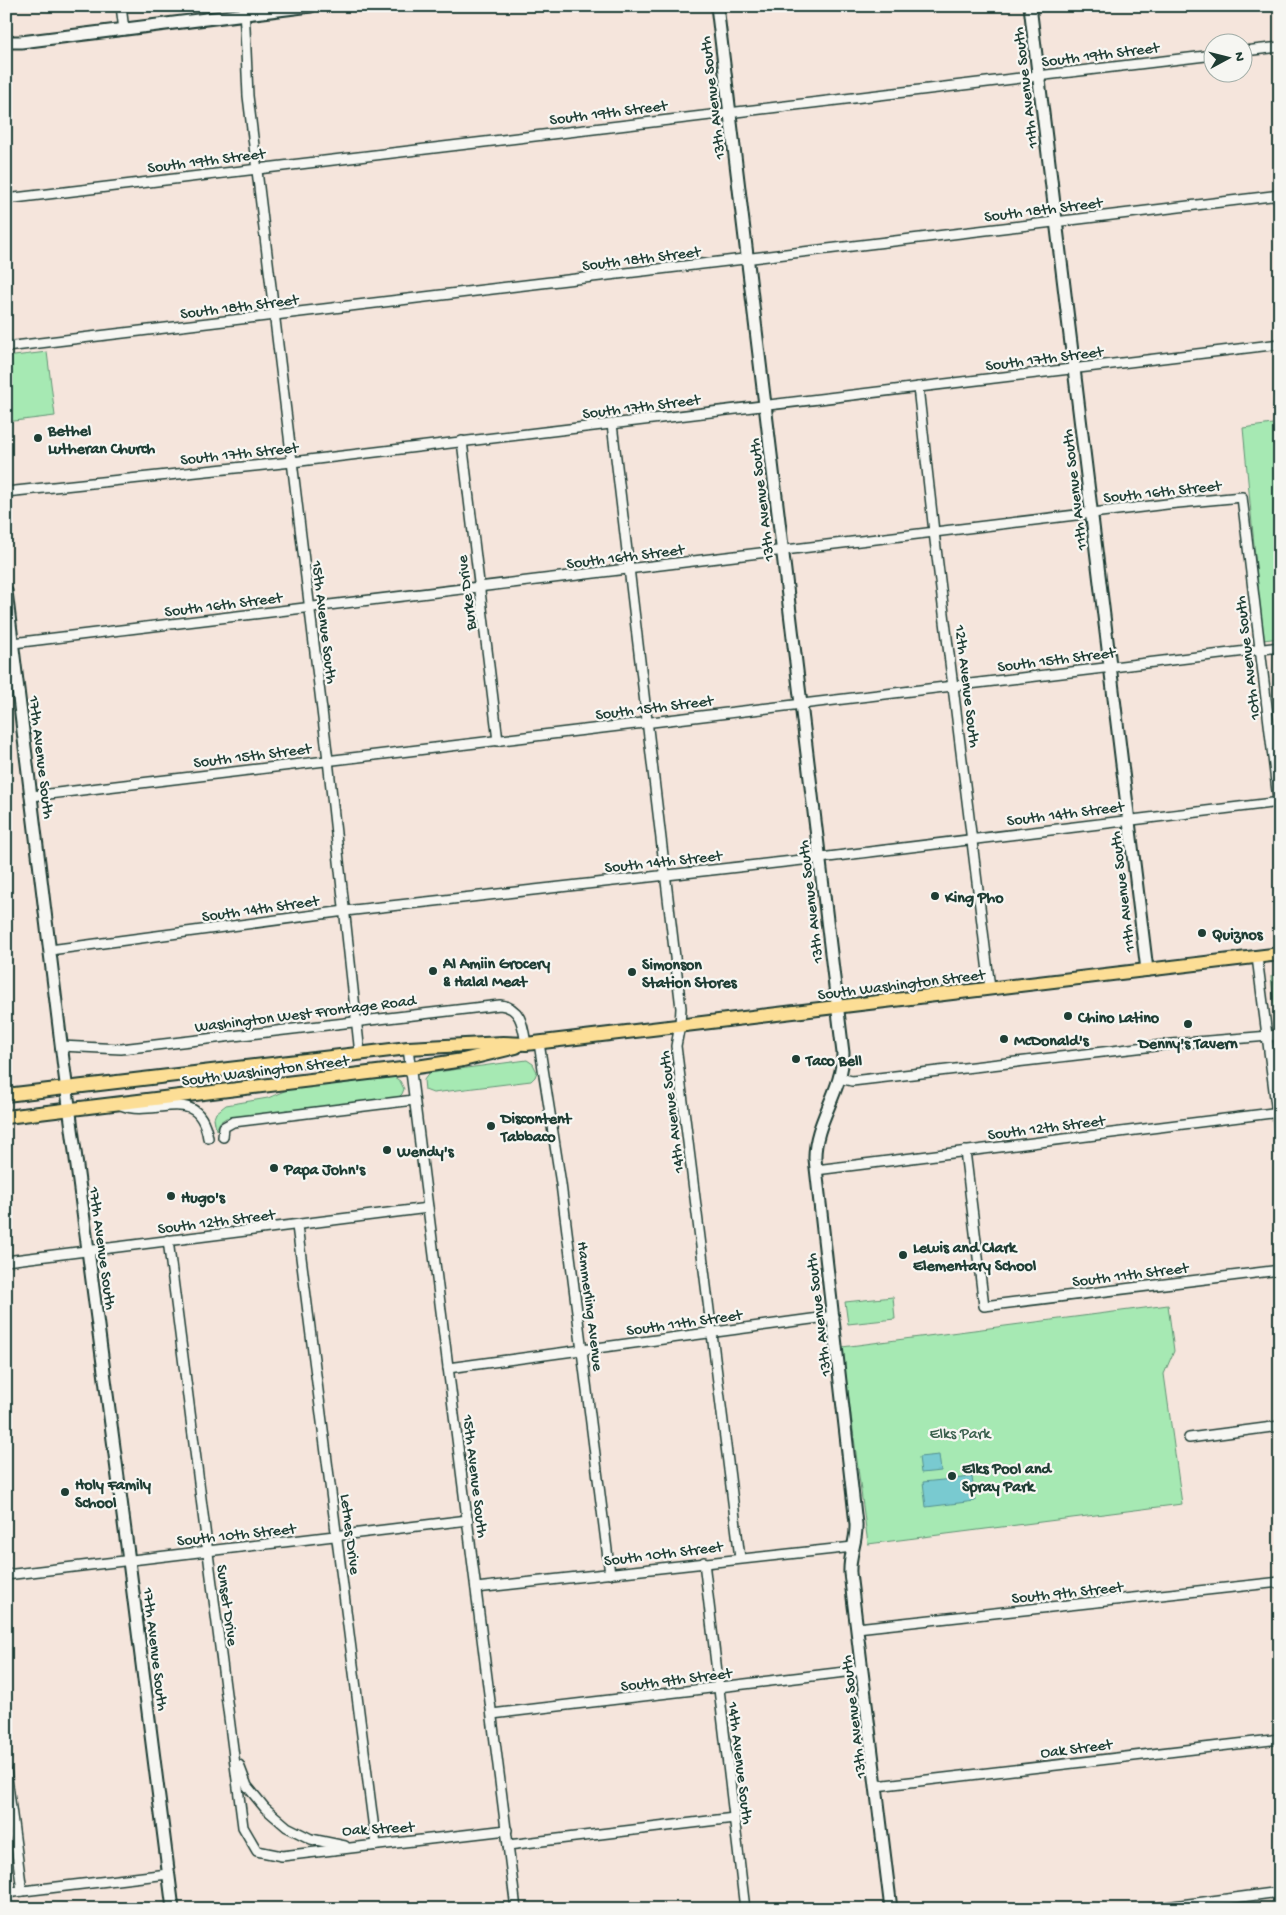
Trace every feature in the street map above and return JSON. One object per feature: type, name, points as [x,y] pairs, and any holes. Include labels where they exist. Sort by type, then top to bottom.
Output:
[{"type":"main road","name":"South Washington Street","points":[[6,1095],[408,1048],[532,1043],[1280,954]]},
{"type":"main road","name":"South Washington Street","points":[[6,1117],[410,1068],[464,1060],[532,1043]]},
{"type":"street","points":[[121,6],[124,30]]},
{"type":"street","points":[[6,42],[21,42],[124,30],[244,10],[311,6]]},
{"type":"street","name":"13th Avenue South","points":[[717,6],[843,1053],[840,1078],[816,1139],[814,1149],[856,1524],[856,1536],[849,1561],[891,1909]]},
{"type":"street","name":"11th Avenue South","points":[[1030,6],[1147,970]]},
{"type":"street","name":"15th Avenue South","points":[[244,10],[248,96],[328,760],[360,1054]]},
{"type":"street","points":[[1254,50],[1280,47]]},
{"type":"street","name":"South 19th Street","points":[[6,200],[257,168],[1204,56]]},
{"type":"street","name":"South 18th Street","points":[[6,347],[1280,195]]},
{"type":"street","name":"South 17th Street","points":[[6,492],[292,462],[1280,344]]},
{"type":"street","name":"12th Avenue South","points":[[918,387],[990,988]]},
{"type":"street","name":"14th Avenue South","points":[[612,424],[681,1008],[676,1046],[740,1558]]},
{"type":"street","name":"Burke Drive","points":[[462,441],[498,741]]},
{"type":"street","name":"South 16th Street","points":[[13,643],[1242,496]]},
{"type":"street","name":"10th Avenue South","points":[[1242,496],[1280,816]]},
{"type":"street","name":"17th Avenue South","points":[[6,591],[69,1110],[173,1909]]},
{"type":"street","name":"South 15th Street","points":[[32,796],[1280,647]]},
{"type":"street","name":"South 14th Street","points":[[50,950],[345,910],[820,858],[1279,802]]},
{"type":"street","points":[[1256,956],[1266,1036],[1279,1112],[1280,1137]]},
{"type":"street","name":"Washington West Frontage Road","points":[[61,1046],[121,1049],[500,1005],[507,1006],[516,1012],[532,1043]]},
{"type":"street","points":[[840,1078],[852,1081],[1172,1044],[1280,1035]]},
{"type":"street","name":"Hammerling Avenue","points":[[532,1043],[544,1065],[583,1350],[610,1574]]},
{"type":"street","name":"15th Avenue South","points":[[408,1048],[516,1909]]},
{"type":"street","points":[[6,1090],[30,1093]]},
{"type":"street","points":[[223,1136],[224,1127],[234,1122],[414,1100]]},
{"type":"street","points":[[118,1104],[135,1109],[174,1105],[187,1107],[200,1116],[206,1128],[208,1138]]},
{"type":"street","name":"South 12th Street","points":[[816,1170],[1279,1112]]},
{"type":"street","name":"South 11th Street","points":[[965,1151],[984,1306],[1280,1270]]},
{"type":"street","name":"South 12th Street","points":[[6,1261],[168,1240],[297,1226],[428,1208]]},
{"type":"street","name":"Letnes Drive","points":[[297,1226],[376,1846]]},
{"type":"street","name":"Sunset Drive","points":[[168,1240],[206,1551],[243,1827],[257,1851],[282,1856],[376,1846]]},
{"type":"street","name":"South 11th Street","points":[[448,1368],[834,1316]]},
{"type":"street","points":[[1189,1438],[1280,1426]]},
{"type":"street","name":"South 10th Street","points":[[6,1575],[468,1520]]},
{"type":"street","name":"South 10th Street","points":[[476,1588],[853,1547]]},
{"type":"street","name":"14th Avenue South","points":[[704,1562],[717,1688],[745,1909]]},
{"type":"street","name":"South 9th Street","points":[[857,1628],[1280,1582]]},
{"type":"street","name":"South 9th Street","points":[[492,1714],[862,1670]]},
{"type":"street","name":"Oak Street","points":[[876,1786],[1280,1739]]},
{"type":"street","name":"Oak Street","points":[[234,1752],[247,1786],[265,1808],[287,1827],[311,1839],[346,1847],[376,1846],[507,1830]]},
{"type":"street","points":[[6,1770],[22,1891]]},
{"type":"street","points":[[508,1845],[734,1818]]},
{"type":"street","points":[[6,1893],[168,1874]]},
{"type":"street","points":[[1150,1909],[1280,1892]]},
{"type":"green space","points":[[47,352],[55,416],[6,422],[6,357]]},
{"type":"green space","points":[[1280,423],[1280,638],[1263,640],[1243,428]]},
{"type":"green space","points":[[1274,975],[1278,1007],[1274,1005],[1271,976]]},
{"type":"green space","points":[[527,1060],[533,1064],[537,1072],[531,1081],[433,1093],[425,1090],[424,1080],[429,1073]]},
{"type":"green space","points":[[394,1077],[400,1081],[404,1089],[398,1098],[226,1118],[220,1122],[216,1130],[214,1118],[216,1113],[226,1105],[268,1098],[289,1089]]},
{"type":"green space","points":[[893,1297],[895,1319],[848,1324],[845,1302]]},
{"type":"green space","name":"Elks Park","points":[[1168,1305],[1174,1351],[1164,1374],[1182,1504],[868,1544],[842,1347]]},
{"type":"water","points":[[939,1455],[941,1471],[921,1473],[919,1457]]},
{"type":"water","points":[[972,1477],[975,1501],[926,1507],[923,1482]]},
{"type":"place","name":"Bethel Lutheran Church","points":[[38,438]]},
{"type":"place","name":"King Pho","points":[[935,896]]},
{"type":"place","name":"Quiznos","points":[[1202,933]]},
{"type":"place","name":"Al Amiin Grocery & Halal Meat","points":[[433,971]]},
{"type":"place","name":"Simonson Station Stores","points":[[632,972]]},
{"type":"place","name":"Chino Latino","points":[[1068,1016]]},
{"type":"place","name":"Denny's Tavern","points":[[1188,1024]]},
{"type":"place","name":"McDonald's","points":[[1004,1039]]},
{"type":"place","name":"Taco Bell","points":[[796,1059]]},
{"type":"place","name":"Discontent Tabbaco","points":[[491,1126]]},
{"type":"place","name":"Wendy's","points":[[387,1150]]},
{"type":"place","name":"Papa John's","points":[[274,1168]]},
{"type":"place","name":"Hugo's","points":[[171,1196]]},
{"type":"place","name":"Lewis and Clark Elementary School","points":[[903,1255]]},
{"type":"place","name":"Elks Pool and Spray Park","points":[[952,1476]]},
{"type":"place","name":"Holy Family School","points":[[65,1492]]}]
